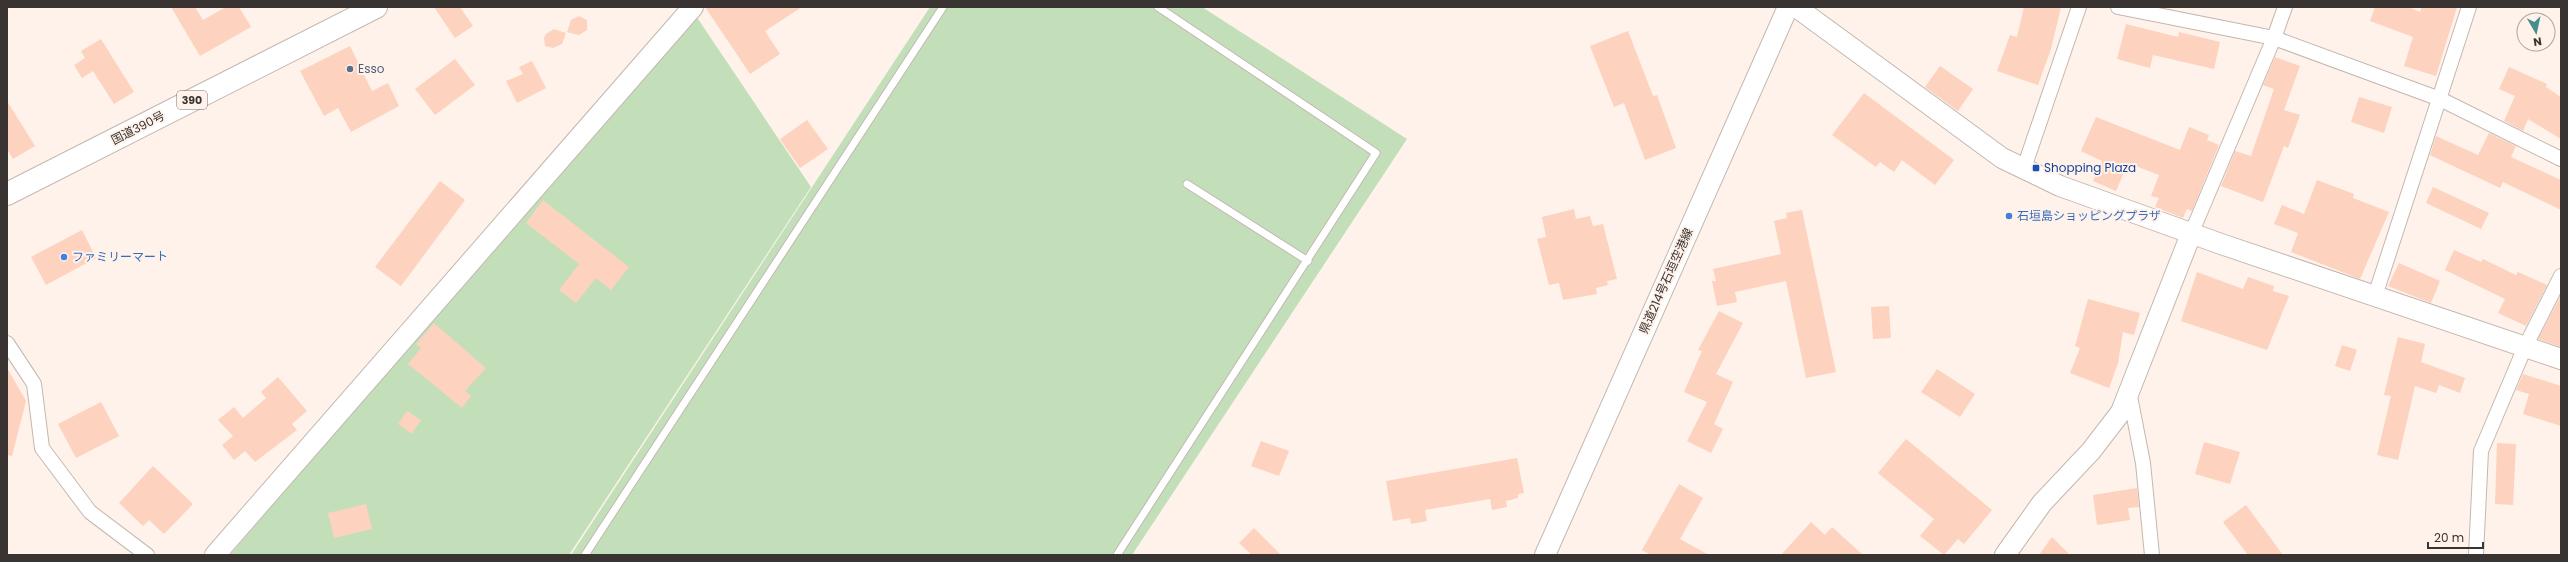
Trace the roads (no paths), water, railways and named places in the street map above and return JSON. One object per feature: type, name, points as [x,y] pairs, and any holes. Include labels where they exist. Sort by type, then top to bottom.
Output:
[{"type":"highway","name":"国道390号","points":[[7,194],[376,7]]},
{"type":"street","points":[[215,555],[693,7]]},
{"type":"street","name":"県道214号石垣空港線","points":[[1544,555],[1788,7]]},
{"type":"street","points":[[1796,7],[2002,158],[2060,186],[2192,234],[2561,359]]},
{"type":"street","points":[[2024,168],[2079,7]]},
{"type":"street","points":[[2118,7],[2274,38],[2440,98],[2561,159]]},
{"type":"street","points":[[2005,555],[2042,503],[2091,451],[2121,412],[2192,234],[2274,38],[2285,7]]},
{"type":"street","points":[[2375,296],[2469,7]]},
{"type":"street","points":[[2476,555],[2481,451],[2525,347],[2561,276]]},
{"type":"street","points":[[7,343],[34,384],[42,448],[90,512],[147,555]]},
{"type":"street","points":[[2129,391],[2143,463],[2152,555]]},
{"type":"lane","points":[[585,555],[943,7]]},
{"type":"lane","points":[[1117,555],[1308,261],[1376,153],[1158,7]]},
{"type":"lane","points":[[1187,184],[1308,261]]},
{"type":"place","name":"Esso","points":[[350,69]]},
{"type":"place","name":"Shopping Plaza","points":[[2036,168]]},
{"type":"place","name":"石垣島ショッピングプラザ","points":[[2009,216]]},
{"type":"place","name":"ファミリーマート","points":[[64,257]]}]
